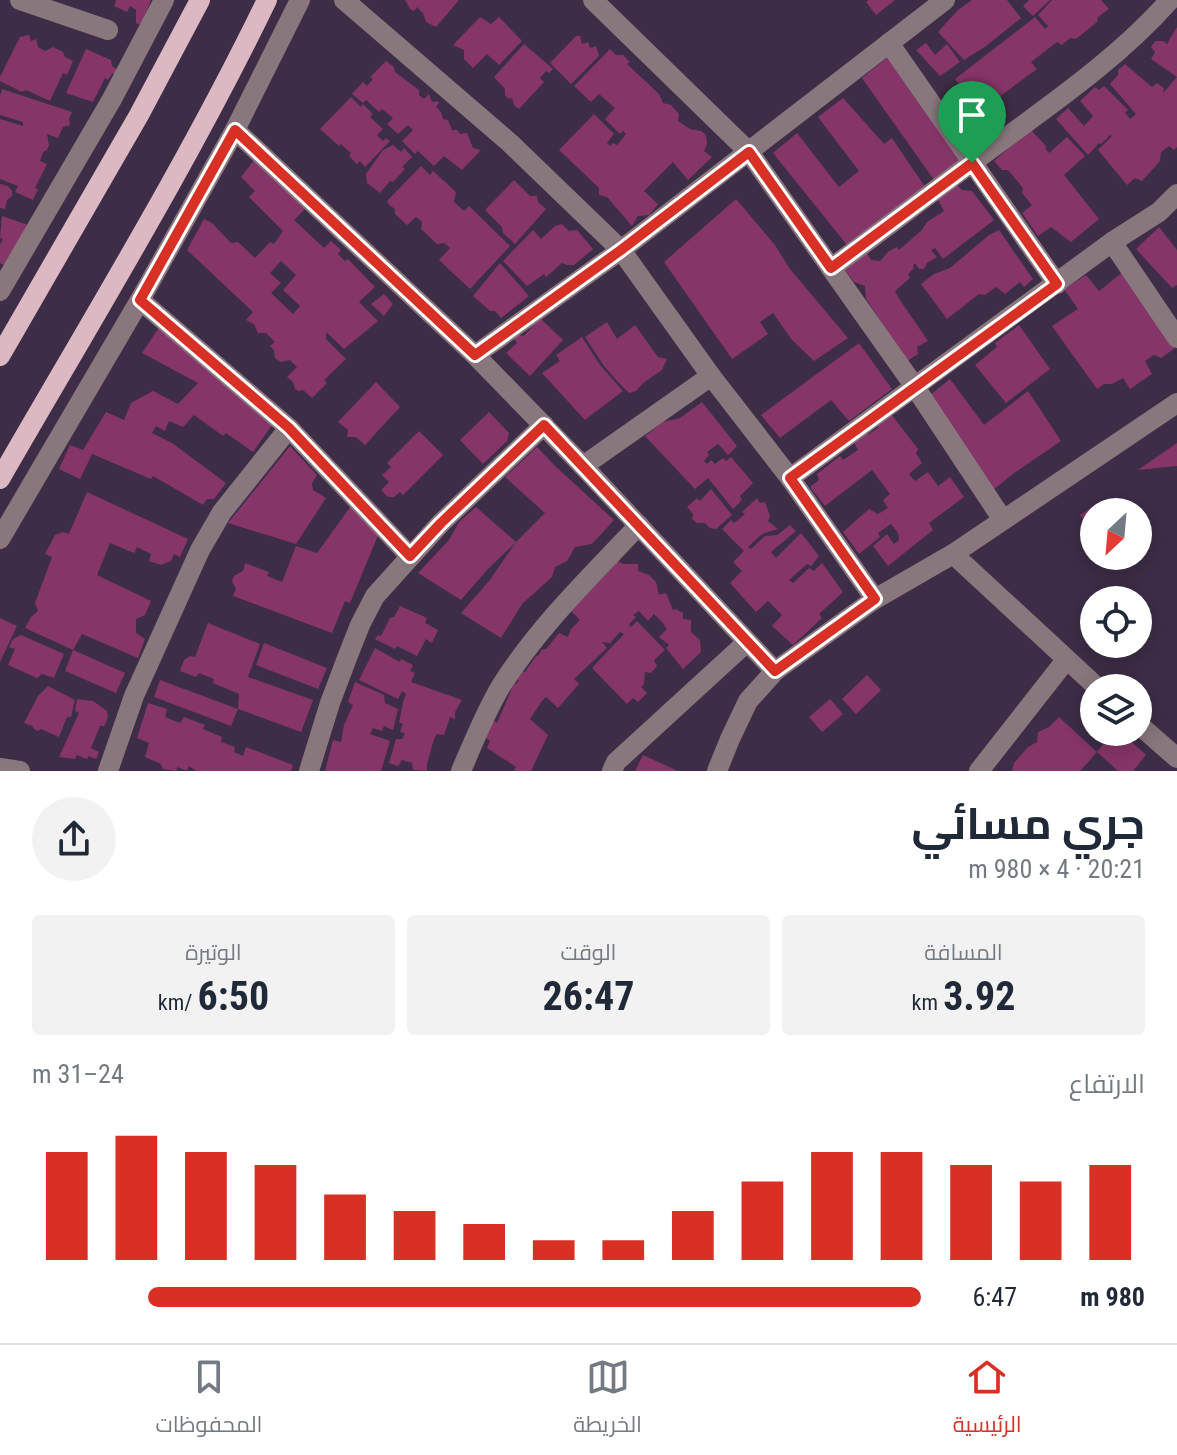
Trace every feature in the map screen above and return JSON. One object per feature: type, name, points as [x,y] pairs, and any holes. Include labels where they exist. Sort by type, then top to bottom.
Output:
[{"type":"main road","points":[[2,346],[139,115],[200,0]]},
{"type":"main road","points":[[0,479],[192,146],[267,0]]},
{"type":"street","points":[[20,0],[108,30]]},
{"type":"street","points":[[0,291],[112,99],[164,0]]},
{"type":"street","points":[[0,539],[235,130],[300,0]]},
{"type":"street","points":[[344,0],[510,143],[621,250],[711,376],[790,478],[875,599]]},
{"type":"street","points":[[593,0],[749,152],[915,387],[1003,520]]},
{"type":"street","points":[[475,355],[621,250],[945,0]]},
{"type":"street","points":[[831,268],[1055,103],[1108,60],[1170,0]]},
{"type":"street","points":[[889,43],[1057,284]]},
{"type":"street","points":[[235,130],[475,355],[775,671]]},
{"type":"street","points":[[790,478],[1112,242],[1159,212],[1177,194]]},
{"type":"street","points":[[1112,242],[1177,338]]},
{"type":"street","points":[[140,300],[289,428],[410,556]]},
{"type":"street","points":[[583,466],[711,376]]},
{"type":"street","points":[[717,771],[748,701],[775,671],[875,599],[953,554],[1177,403]]},
{"type":"street","points":[[309,771],[330,703],[360,625],[375,596],[441,523],[544,425]]},
{"type":"street","points":[[108,771],[134,696],[200,550],[222,512],[289,428]]},
{"type":"street","points":[[461,771],[500,688],[526,650],[563,605],[639,525]]},
{"type":"street","points":[[953,554],[1082,674]]},
{"type":"street","points":[[612,771],[616,762],[747,642]]},
{"type":"street","points":[[979,771],[1066,660]]},
{"type":"street","points":[[1152,736],[1177,758],[1166,771]]},
{"type":"street","points":[[0,768],[20,771]]},
{"type":"building","points":[[116,0],[151,0],[141,25],[136,23],[136,10],[130,6],[127,12],[114,6]]},
{"type":"building","points":[[405,0],[459,0],[436,27],[426,22],[417,7],[414,11],[410,9]]},
{"type":"building","points":[[895,0],[876,15],[866,2]]},
{"type":"building","points":[[972,0],[1007,0],[1021,18],[964,60],[938,32]]},
{"type":"building","points":[[1029,0],[1050,0],[1033,16],[1023,6]]},
{"type":"building","points":[[1052,0],[1101,0],[1109,9],[1076,39],[1070,38],[1062,45],[1057,42],[1031,62],[1037,69],[991,103],[1000,116],[990,124],[980,110],[969,120],[961,109],[972,100],[955,79],[1035,17],[1045,29],[1048,26],[1038,15]]},
{"type":"building","points":[[480,17],[491,24],[499,17],[522,41],[499,65],[487,54],[473,68],[464,59],[464,50],[453,45]]},
{"type":"building","points":[[1177,27],[1177,77],[1151,59],[1155,52],[1151,47],[1155,41],[1167,44]]},
{"type":"building","points":[[29,35],[31,41],[36,39],[38,47],[45,51],[53,47],[73,61],[67,75],[63,73],[50,101],[0,81],[20,37]]},
{"type":"building","points":[[576,36],[580,36],[582,44],[588,42],[590,48],[596,46],[599,56],[571,84],[550,63]]},
{"type":"building","points":[[926,43],[935,55],[947,44],[960,62],[940,76],[916,50]]},
{"type":"building","points":[[524,44],[553,69],[540,78],[544,82],[519,109],[512,98],[508,99],[505,89],[494,77]]},
{"type":"building","points":[[86,49],[111,60],[112,66],[117,69],[108,80],[105,78],[93,102],[66,93]]},
{"type":"building","points":[[610,49],[616,55],[623,55],[630,62],[627,64],[659,94],[663,103],[671,105],[679,114],[678,121],[706,135],[704,151],[712,157],[688,180],[673,162],[644,191],[658,204],[649,215],[638,216],[632,226],[607,197],[599,195],[599,188],[559,150],[594,114],[614,134],[607,143],[610,146],[613,143],[617,145],[626,134],[623,131],[620,134],[605,119],[615,108],[599,94],[591,102],[574,86]]},
{"type":"building","points":[[888,57],[959,161],[934,180],[862,78]]},
{"type":"building","points":[[386,61],[419,90],[419,95],[424,99],[429,94],[432,102],[437,101],[436,107],[443,119],[448,120],[452,130],[467,133],[473,148],[481,150],[462,170],[444,156],[434,166],[418,151],[415,154],[402,141],[413,130],[408,125],[398,134],[387,124],[393,118],[352,94],[363,82],[367,86],[373,79],[370,77]]},
{"type":"building","points":[[1125,64],[1152,87],[1157,83],[1164,88],[1163,93],[1177,77],[1177,147],[1174,150],[1169,146],[1161,152],[1160,161],[1142,181],[1135,178],[1127,185],[1098,150],[1112,136],[1099,143],[1088,155],[1056,119],[1068,108],[1084,126],[1093,116],[1080,101],[1095,87],[1099,90],[1104,86],[1128,110],[1125,113],[1130,119],[1136,114],[1110,84]]},
{"type":"building","points":[[2,89],[72,112],[70,125],[63,127],[58,138],[47,134],[49,145],[40,161],[47,164],[35,188],[38,189],[33,200],[15,192],[18,186],[0,179],[0,119],[23,126],[23,122],[0,115]]},
{"type":"building","points":[[351,97],[373,114],[370,117],[383,129],[377,135],[383,141],[386,138],[390,141],[365,167],[360,161],[357,164],[349,156],[351,153],[320,129]]},
{"type":"building","points":[[843,98],[884,144],[892,138],[925,187],[847,245],[773,153],[797,133],[839,187],[859,171],[818,117]]},
{"type":"building","points":[[1030,129],[1049,153],[1067,137],[1085,156],[1064,175],[1099,219],[1071,242],[1051,227],[1038,236],[1022,213],[1032,205],[1022,193],[1023,188],[1008,170],[1002,170],[994,161]]},
{"type":"building","points":[[393,145],[401,152],[404,148],[412,157],[402,167],[405,169],[380,193],[367,183],[366,174],[383,150]]},
{"type":"building","points":[[255,159],[305,209],[294,220],[324,248],[331,241],[341,250],[338,254],[345,261],[348,259],[375,287],[359,302],[378,321],[344,349],[326,332],[326,339],[346,359],[324,380],[327,383],[312,398],[303,390],[295,389],[287,377],[297,367],[290,360],[281,362],[275,358],[270,346],[275,342],[266,333],[258,333],[254,324],[246,320],[253,312],[187,250],[204,219],[231,243],[238,242],[255,258],[270,242],[274,244],[283,231],[249,197],[255,191],[241,177]],"holes":[[[281,261],[296,275],[283,290],[300,306],[293,314],[271,293],[281,283],[270,273]]]},
{"type":"building","points":[[421,166],[430,175],[433,171],[456,192],[454,202],[464,211],[469,206],[510,246],[470,289],[439,260],[450,248],[444,243],[437,244],[421,229],[422,222],[416,217],[407,225],[387,201]]},
{"type":"building","points":[[514,180],[530,196],[537,196],[538,202],[546,209],[515,244],[485,210]]},
{"type":"building","points":[[0,184],[12,191],[5,209],[0,208]]},
{"type":"building","points":[[957,185],[962,190],[972,191],[994,220],[943,259],[935,248],[931,250],[937,257],[924,269],[919,269],[915,263],[908,274],[910,278],[895,291],[928,341],[917,347],[918,354],[907,361],[866,299],[865,286],[854,282],[844,269],[866,251],[871,260],[880,261],[889,251],[897,247],[899,250],[927,222],[944,211],[937,198]]},
{"type":"building","points":[[736,199],[848,338],[814,361],[792,340],[773,313],[760,322],[768,334],[732,359],[664,262]]},
{"type":"building","points":[[2,216],[34,227],[12,269],[0,263]]},
{"type":"building","points":[[562,224],[569,231],[577,230],[593,249],[574,265],[562,263],[546,277],[544,274],[527,286],[503,261],[533,230],[541,239],[555,226]]},
{"type":"building","points":[[1159,227],[1177,250],[1177,285],[1172,288],[1136,249]]},
{"type":"building","points":[[999,230],[1033,279],[1024,287],[1020,282],[1005,294],[996,287],[985,295],[979,294],[947,319],[921,284],[934,274],[950,268]]},
{"type":"building","points":[[500,263],[529,296],[501,318],[473,296]]},
{"type":"building","points":[[1123,272],[1175,348],[1161,358],[1154,355],[1145,361],[1152,374],[1130,389],[1123,378],[1097,389],[1052,326],[1078,309],[1064,289],[1086,275],[1099,291]]},
{"type":"building","points":[[384,294],[393,304],[384,316],[371,304]]},
{"type":"building","points":[[540,318],[563,340],[530,376],[506,353],[517,343],[514,339],[518,335],[524,336]]},
{"type":"building","points":[[607,322],[617,339],[635,325],[658,357],[667,359],[662,370],[636,391],[629,393],[618,382],[585,337]]},
{"type":"building","points":[[1019,325],[1050,369],[1006,403],[975,365],[997,347],[995,343]]},
{"type":"building","points":[[158,329],[196,349],[272,425],[253,452],[194,415],[183,427],[169,421],[165,431],[156,426],[152,433],[172,443],[226,483],[214,499],[207,499],[203,505],[153,476],[151,479],[92,454],[80,479],[59,469],[70,445],[83,450],[106,412],[124,420],[131,403],[153,391],[178,404],[198,383],[142,353]]},
{"type":"building","points":[[582,337],[600,365],[623,391],[585,420],[542,373],[560,361],[556,355]]},
{"type":"building","points":[[859,343],[892,389],[849,421],[831,400],[780,438],[761,415]]},
{"type":"building","points":[[950,379],[984,425],[1028,391],[1061,441],[993,490],[929,396]]},
{"type":"building","points":[[376,382],[400,407],[365,445],[356,437],[347,437],[348,430],[338,422]]},
{"type":"building","points":[[702,402],[737,446],[728,455],[718,444],[707,452],[709,455],[704,461],[707,464],[711,460],[715,464],[731,457],[753,483],[733,509],[708,478],[695,489],[645,436],[663,422],[680,418]]},
{"type":"building","points":[[489,412],[509,433],[507,441],[483,464],[460,440]]},
{"type":"building","points":[[891,414],[918,449],[916,453],[922,463],[909,474],[915,481],[928,472],[938,486],[950,477],[964,497],[929,523],[933,530],[888,566],[873,546],[887,534],[894,544],[899,540],[891,524],[859,554],[843,532],[869,509],[878,514],[888,508],[883,500],[890,494],[872,470],[825,506],[810,487],[819,480],[817,474],[840,456],[843,460],[858,450],[854,442],[865,432],[869,434],[878,428],[878,424]]},
{"type":"building","points":[[419,431],[443,455],[403,495],[400,492],[388,497],[381,490],[389,482],[382,475],[391,467],[387,463]]},
{"type":"building","points":[[1177,443],[1177,466],[1138,470]]},
{"type":"building","points":[[290,446],[317,475],[312,483],[313,490],[326,498],[296,544],[228,523]]},
{"type":"building","points":[[537,447],[614,520],[592,544],[575,547],[567,561],[555,567],[552,577],[522,604],[501,638],[461,613],[489,581],[516,542],[545,513],[505,477]]},
{"type":"building","points":[[711,489],[732,515],[716,529],[705,523],[697,523],[687,507],[697,498],[700,501]]},
{"type":"building","points":[[87,492],[188,539],[180,557],[174,554],[171,561],[161,565],[149,561],[151,554],[137,547],[134,553],[110,543],[97,575],[151,601],[145,615],[136,619],[136,633],[145,639],[138,658],[82,634],[73,650],[25,628],[38,611],[35,603],[52,557],[45,554],[55,535],[63,532],[69,534]]},
{"type":"building","points":[[757,498],[760,503],[765,502],[770,516],[768,521],[778,529],[762,534],[748,547],[751,549],[765,536],[777,535],[790,525],[796,531],[771,552],[776,558],[801,533],[819,556],[811,566],[807,564],[789,580],[793,583],[809,568],[814,571],[822,563],[843,592],[819,614],[822,618],[793,645],[772,626],[782,615],[768,601],[756,612],[730,583],[742,571],[733,562],[744,551],[722,529],[731,520],[734,523],[745,514],[742,512]]},
{"type":"building","points":[[351,506],[379,533],[350,603],[345,601],[332,633],[233,596],[236,589],[232,581],[243,571],[245,563],[269,572],[267,576],[282,582],[296,546],[317,553]]},
{"type":"building","points":[[476,507],[516,542],[461,600],[418,573],[449,540],[459,522]]},
{"type":"building","points":[[618,561],[638,564],[638,571],[656,582],[659,595],[666,593],[673,610],[683,613],[683,619],[691,620],[691,632],[700,640],[701,652],[683,669],[666,648],[669,645],[659,637],[667,629],[662,622],[654,614],[648,621],[639,611],[633,615],[636,617],[629,624],[631,627],[637,621],[665,650],[654,660],[657,666],[651,673],[645,672],[641,687],[647,693],[638,702],[633,698],[627,704],[592,668],[624,634],[620,632],[610,643],[602,642],[607,648],[574,679],[579,684],[558,708],[546,697],[530,719],[548,735],[531,771],[516,771],[516,767],[487,748],[490,741],[486,738],[493,720],[497,723],[522,671],[525,672],[559,633],[568,637],[580,620],[571,611]]},
{"type":"building","points":[[400,606],[427,618],[425,623],[438,630],[432,643],[426,639],[417,656],[375,639],[381,636]]},
{"type":"building","points":[[0,618],[17,626],[0,662]]},
{"type":"building","points":[[208,623],[260,644],[248,677],[313,700],[301,732],[238,709],[239,694],[213,683],[214,679],[199,673],[196,677],[180,671],[184,660],[195,657]]},
{"type":"building","points":[[21,635],[64,654],[54,678],[42,674],[37,678],[8,665],[15,649],[9,647],[13,639]]},
{"type":"building","points":[[264,643],[327,668],[318,689],[256,665]]},
{"type":"building","points":[[375,648],[400,662],[401,659],[413,665],[410,671],[415,673],[411,682],[462,700],[455,712],[455,719],[450,717],[444,735],[437,734],[434,739],[427,771],[413,770],[412,763],[402,760],[398,766],[389,763],[396,739],[402,739],[405,733],[400,732],[403,723],[399,723],[406,694],[402,691],[398,699],[359,680]]},
{"type":"building","points":[[73,650],[125,673],[116,693],[65,671]]},
{"type":"building","points":[[867,675],[881,690],[856,714],[842,699]]},
{"type":"building","points":[[160,680],[238,709],[231,726],[154,697]]},
{"type":"building","points":[[355,682],[384,695],[385,703],[398,709],[393,730],[384,726],[382,731],[373,728],[370,734],[390,741],[381,771],[325,771],[333,740],[341,742],[353,705],[348,702]]},
{"type":"building","points":[[48,686],[75,700],[71,717],[67,717],[59,737],[24,723],[38,696]]},
{"type":"building","points":[[77,699],[93,701],[107,711],[108,718],[104,726],[100,726],[91,748],[99,752],[96,759],[77,755],[75,759],[59,757],[79,713],[75,711]]},
{"type":"building","points":[[830,699],[843,714],[822,732],[809,717]]},
{"type":"building","points":[[148,703],[167,709],[165,717],[180,723],[184,717],[205,725],[203,729],[222,737],[221,742],[235,747],[234,752],[243,756],[246,747],[293,765],[291,771],[196,771],[189,766],[187,771],[178,767],[176,771],[163,769],[161,764],[145,757],[149,743],[137,738]]},
{"type":"building","points":[[1059,717],[1080,736],[1080,746],[1090,746],[1097,752],[1080,771],[1012,771],[1014,763],[1037,742],[1038,732]]},
{"type":"building","points":[[1102,746],[1136,746],[1146,755],[1133,771],[1118,771],[1097,752]]},
{"type":"building","points":[[643,755],[678,771],[635,771]]},
{"type":"route","points":[[235,130],[475,355],[621,250],[749,152],[831,268],[972,163],[1057,284],[790,478],[875,599],[775,671],[544,425],[410,556],[289,428],[140,300],[235,130]]}]
